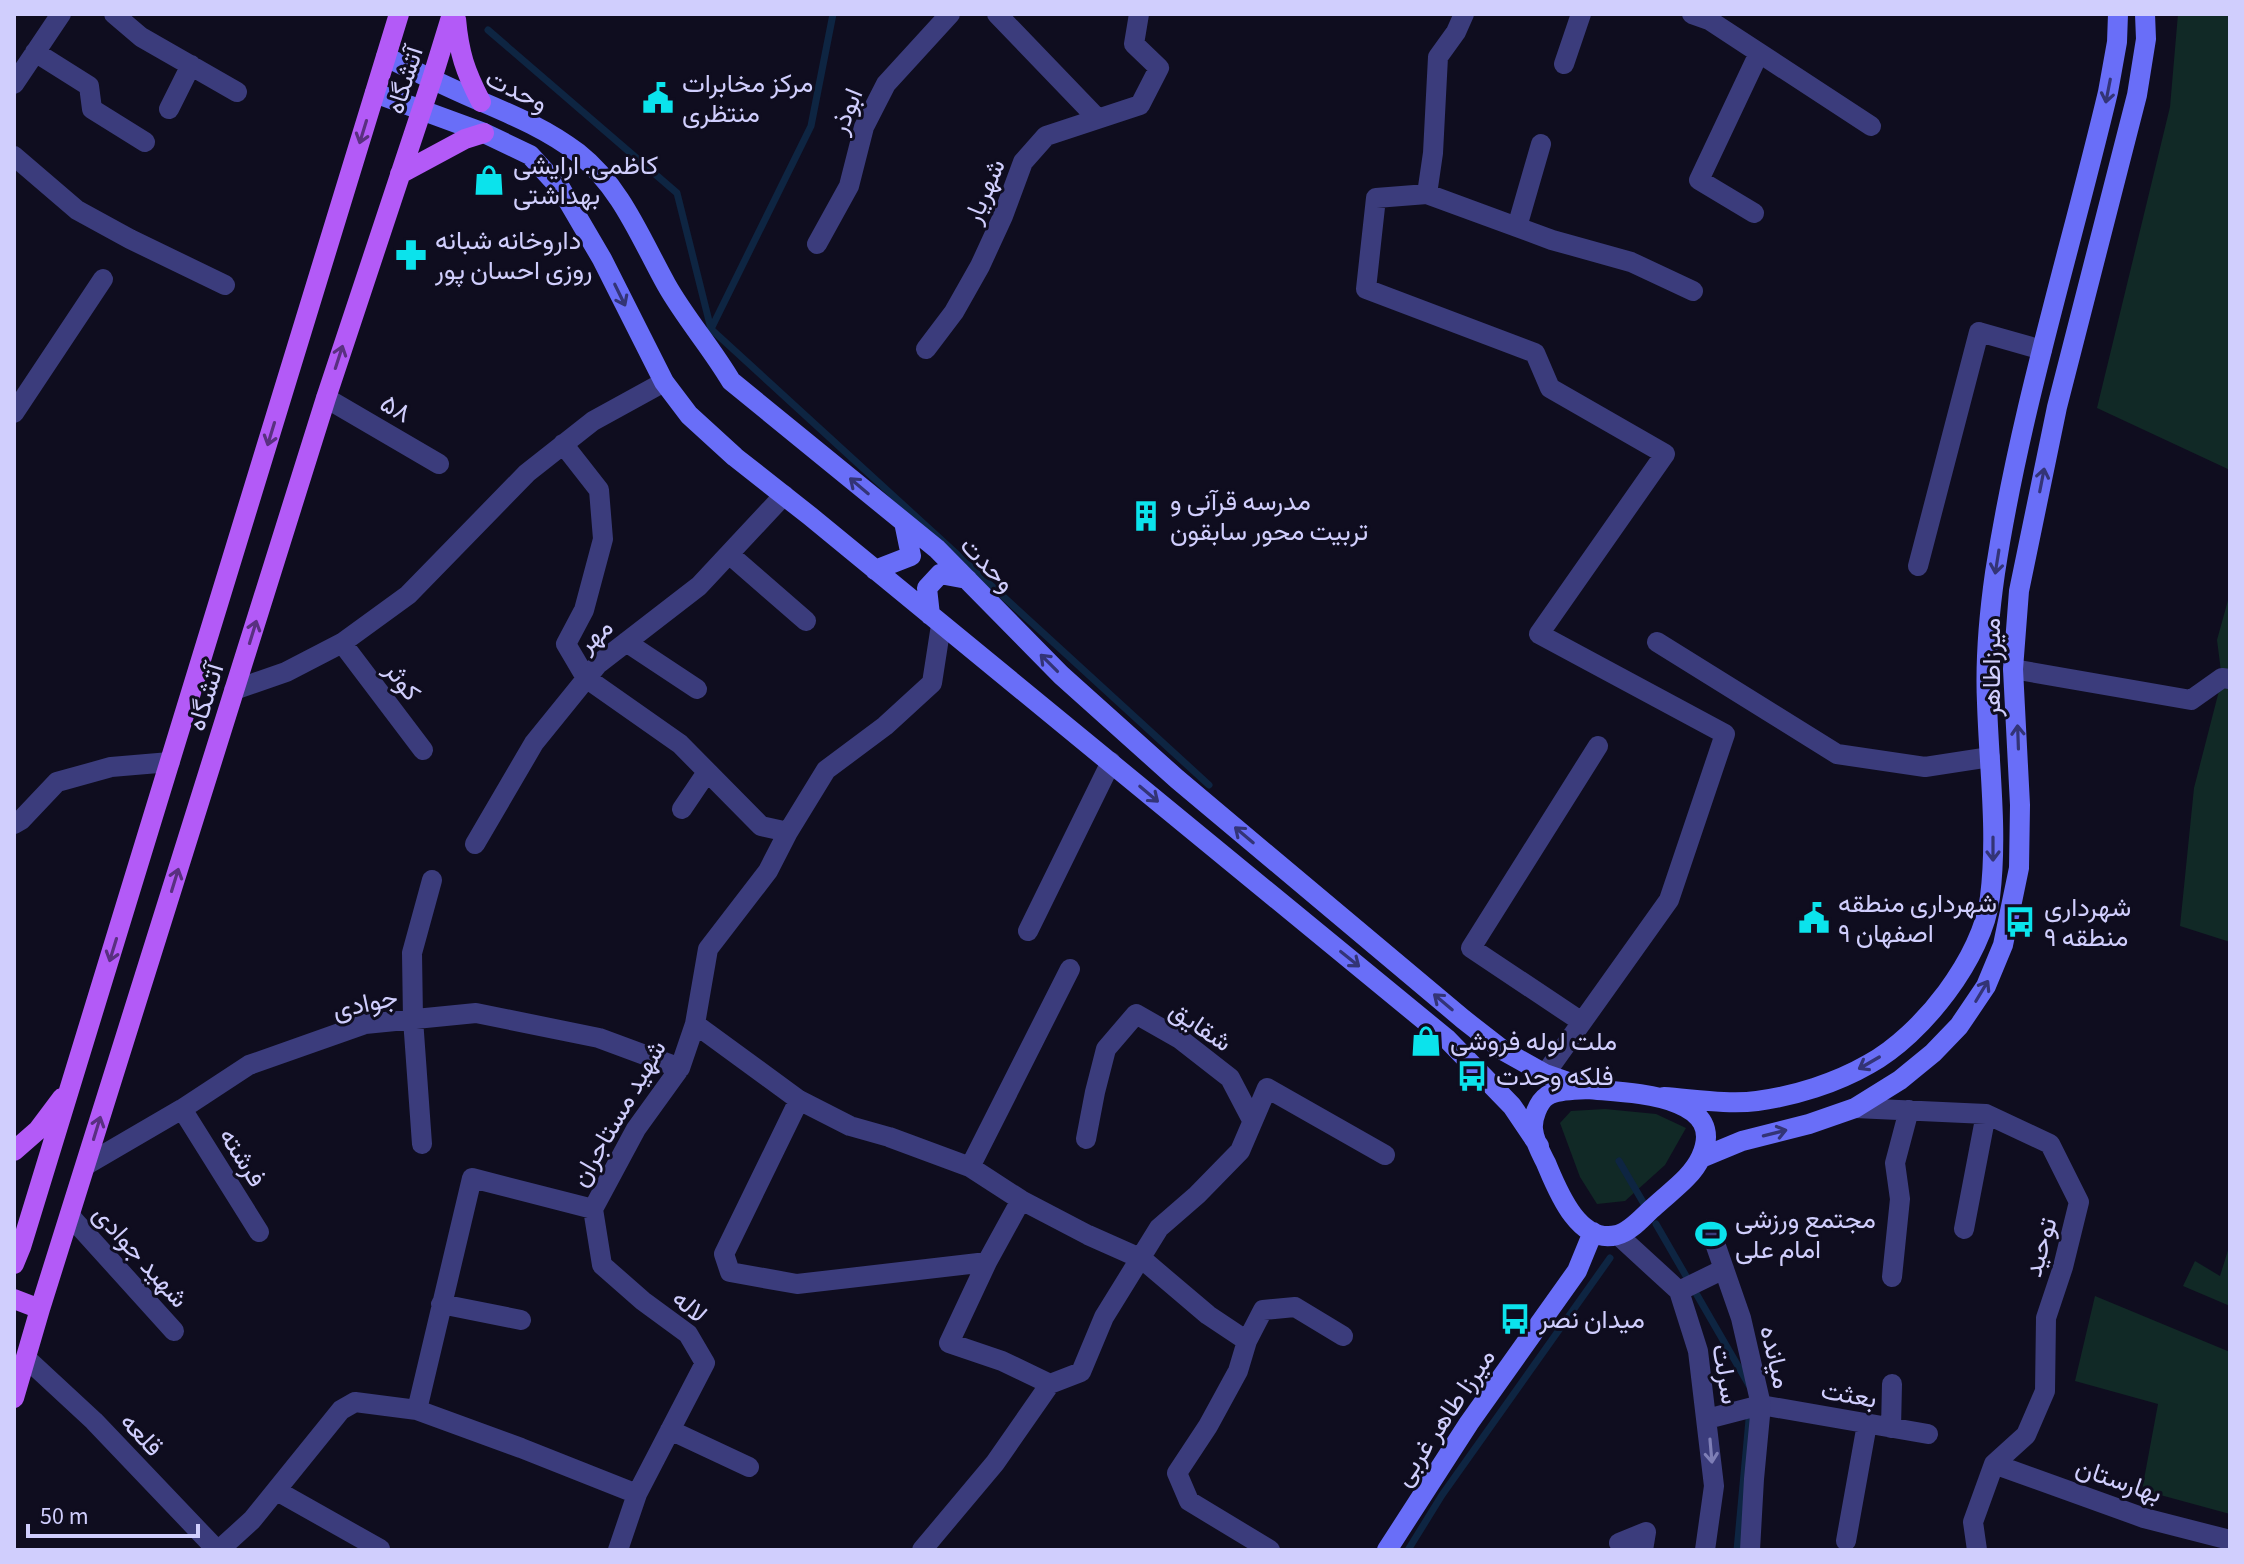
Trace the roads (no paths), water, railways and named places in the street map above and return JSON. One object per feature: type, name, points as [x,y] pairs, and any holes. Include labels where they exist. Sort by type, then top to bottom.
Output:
[{"type":"main road","name":"آتشگاه","points":[[14,1264],[399,14]]},
{"type":"main road","name":"آتشگاه","points":[[14,1398],[326,398],[454,14]]},
{"type":"main road","points":[[454,14],[458,49],[481,102]]},
{"type":"main road","name":"میرزاطاهر","points":[[1664,1097],[1755,1102],[1834,1081],[1872,1063],[1934,1009],[1960,974],[1972,951],[1990,901],[1994,832],[1987,702],[1992,595],[2028,404],[2108,92],[2117,42],[2118,14]]},
{"type":"main road","name":"میرزاطاهر","points":[[1701,1158],[1742,1141],[1809,1124],[1855,1108],[1900,1080],[1959,1026],[1986,986],[2003,945],[2019,868],[2020,805],[2013,669],[2019,591],[2057,407],[2137,95],[2146,39],[2145,14]]},
{"type":"main road","name":"وحدت","points":[[386,57],[516,115],[579,154],[607,180],[667,285],[731,381],[937,549],[1061,675],[1177,779],[1504,1051],[1545,1074],[1588,1089]]},
{"type":"main road","name":"وحدت","points":[[375,93],[484,133],[530,155],[561,189],[602,259],[664,382],[689,415],[1447,1039],[1512,1106],[1539,1146]]},
{"type":"main road","points":[[400,174],[465,139],[484,133]]},
{"type":"main road","points":[[875,570],[911,556],[904,522]]},
{"type":"main road","points":[[936,620],[927,588],[940,574],[967,579]]},
{"type":"main road","points":[[14,1151],[38,1130],[71,1085]]},
{"type":"main road","points":[[1588,1089],[1664,1097],[1689,1109],[1700,1119],[1706,1130],[1701,1158],[1688,1176],[1631,1227],[1618,1235],[1606,1236],[1593,1232],[1564,1205],[1533,1128],[1537,1110],[1547,1095],[1565,1091],[1588,1089]]},
{"type":"main road","name":"میرزا طاهر غربی","points":[[1387,1550],[1469,1423],[1577,1271],[1593,1232]]},
{"type":"main road","points":[[14,1299],[40,1309]]},
{"type":"street","points":[[14,84],[61,14]]},
{"type":"street","points":[[114,14],[141,37],[237,92]]},
{"type":"street","name":"ابوذر","points":[[817,244],[849,186],[864,127],[886,84],[950,14]]},
{"type":"street","points":[[997,14],[1097,118]]},
{"type":"street","name":"شهریار","points":[[926,349],[954,312],[980,266],[1023,162],[1046,136],[1140,105],[1159,68],[1134,44],[1139,14]]},
{"type":"street","points":[[1427,194],[1433,153],[1438,57],[1456,32],[1464,14]]},
{"type":"street","points":[[1564,64],[1581,14]]},
{"type":"street","points":[[1692,14],[1709,20],[1871,126]]},
{"type":"street","points":[[35,52],[89,86],[92,109],[145,142]]},
{"type":"street","points":[[1754,213],[1699,180],[1759,53]]},
{"type":"street","points":[[169,109],[191,65]]},
{"type":"street","points":[[1517,227],[1541,144]]},
{"type":"street","points":[[14,156],[77,210],[225,285]]},
{"type":"street","points":[[1545,1074],[1669,900],[1725,734],[1539,634],[1665,454],[1550,388],[1535,353],[1366,289],[1376,198],[1427,194],[1552,240],[1631,262],[1693,291]]},
{"type":"street","points":[[14,413],[103,279]]},
{"type":"street","points":[[1918,566],[1979,332],[2042,350]]},
{"type":"street","points":[[234,690],[286,672],[342,643],[408,595],[527,473],[593,421],[664,382]]},
{"type":"street","name":"۵۸","points":[[326,398],[439,464]]},
{"type":"street","points":[[563,444],[599,490],[603,539],[584,610],[566,644],[586,678],[680,744],[761,826],[788,832]]},
{"type":"street","name":"مهر","points":[[475,844],[534,743],[598,664],[699,586],[784,495]]},
{"type":"street","points":[[729,554],[806,621]]},
{"type":"street","name":"شهید مستاجران","points":[[417,1410],[472,1178],[593,1209],[636,1129],[680,1068],[695,1024],[708,949],[768,871],[826,770],[885,726],[932,683],[936,620]]},
{"type":"street","points":[[626,642],[697,689]]},
{"type":"street","points":[[1657,642],[1837,754],[1925,767],[1990,757]]},
{"type":"street","name":"کوثر","points":[[342,643],[423,750]]},
{"type":"street","points":[[2013,669],[2191,700],[2222,678],[2230,679]]},
{"type":"street","points":[[1582,1022],[1471,948],[1598,746]]},
{"type":"street","points":[[14,824],[57,782],[111,767],[170,762]]},
{"type":"street","points":[[1028,931],[1111,762]]},
{"type":"street","points":[[682,809],[707,772]]},
{"type":"street","points":[[422,1144],[413,1019],[412,953],[432,880]]},
{"type":"street","points":[[970,1167],[1070,969]]},
{"type":"street","name":"جوادی","points":[[86,1165],[182,1109],[249,1065],[365,1024],[476,1013],[599,1038],[680,1068]]},
{"type":"street","name":"شقایق","points":[[1086,1139],[1106,1049],[1136,1014],[1180,1039],[1230,1078],[1252,1120]]},
{"type":"street","points":[[695,1024],[799,1100],[850,1126],[970,1167],[1021,1200],[1142,1259],[1208,1315],[1247,1341]]},
{"type":"street","points":[[922,1550],[995,1463],[1050,1384],[1081,1372],[1104,1317],[1159,1228],[1240,1151],[1267,1088],[1385,1155]]},
{"type":"street","points":[[799,1100],[724,1254],[730,1272],[797,1284],[987,1262]]},
{"type":"street","name":"توحید","points":[[1855,1108],[1986,1114],[2050,1144],[2079,1202],[2046,1318],[2045,1391],[2026,1435],[1994,1464],[1973,1522],[1977,1550]]},
{"type":"street","name":"فرشته","points":[[182,1109],[259,1232]]},
{"type":"street","points":[[1892,1277],[1900,1199],[1895,1163],[1909,1110]]},
{"type":"street","points":[[1964,1229],[1986,1114]]},
{"type":"street","points":[[1021,1200],[987,1262],[949,1343],[1002,1361],[1050,1384]]},
{"type":"street","name":"لاله","points":[[593,1209],[602,1265],[643,1301],[688,1334],[705,1363],[637,1494],[618,1550]]},
{"type":"street","name":"شهید جوادی","points":[[70,1216],[174,1331]]},
{"type":"street","name":"میانده","points":[[1710,1229],[1741,1318],[1754,1407],[1750,1550]]},
{"type":"street","name":"سرلت","points":[[1618,1235],[1687,1287],[1714,1486],[1705,1550]]},
{"type":"street","points":[[1687,1287],[1724,1269]]},
{"type":"street","points":[[441,1304],[521,1320]]},
{"type":"street","points":[[1270,1550],[1189,1501],[1177,1473],[1208,1426],[1238,1371],[1247,1341],[1263,1310],[1295,1307],[1343,1336]]},
{"type":"street","name":"قلعه","points":[[26,1358],[94,1421],[218,1550]]},
{"type":"street","points":[[1891,1428],[1892,1384]]},
{"type":"street","points":[[218,1550],[252,1520],[341,1410],[355,1402],[417,1410],[637,1494]]},
{"type":"street","points":[[1707,1419],[1754,1407]]},
{"type":"street","name":"بعثت","points":[[1754,1407],[1928,1434]]},
{"type":"street","points":[[1846,1541],[1867,1424]]},
{"type":"street","points":[[670,1430],[749,1467]]},
{"type":"street","name":"بهارستان","points":[[1994,1464],[2144,1518],[2230,1540]]},
{"type":"street","points":[[277,1491],[380,1549]]},
{"type":"street","points":[[1619,1543],[1646,1532],[1643,1550]]},
{"type":"waterway","points":[[711,329],[811,126],[833,14]]},
{"type":"waterway","points":[[488,30],[677,193],[711,329],[1209,785]]},
{"type":"waterway","points":[[1619,1161],[1647,1209]]},
{"type":"waterway","points":[[1656,1224],[1749,1385]]},
{"type":"waterway","points":[[1408,1550],[1442,1495],[1610,1258]]},
{"type":"waterway","points":[[1737,1550],[1750,1409]]},
{"type":"place","name":"مرکز مخابرات منتظری","points":[[658,98]]},
{"type":"place","name":"کاظمی. ارایشی بهداشتی","points":[[489,180]]},
{"type":"place","name":"داروخانه شبانه روزی احسان پور","points":[[411,255]]},
{"type":"place","name":"مدرسه قرآنی و تربیت محور سابقون","points":[[1146,516]]},
{"type":"place","name":"شهرداری منطقه ۹ اصفهان","points":[[1814,918]]},
{"type":"place","name":"شهرداری منطقه ۹","points":[[2020,922]]},
{"type":"place","name":"ملت لوله فروشی","points":[[1426,1041]]},
{"type":"place","name":"فلکه وحدت","points":[[1472,1076]]},
{"type":"place","name":"مجتمع ورزشی امام علی","points":[[1711,1234]]},
{"type":"place","name":"میدان نصر","points":[[1515,1319]]}]
